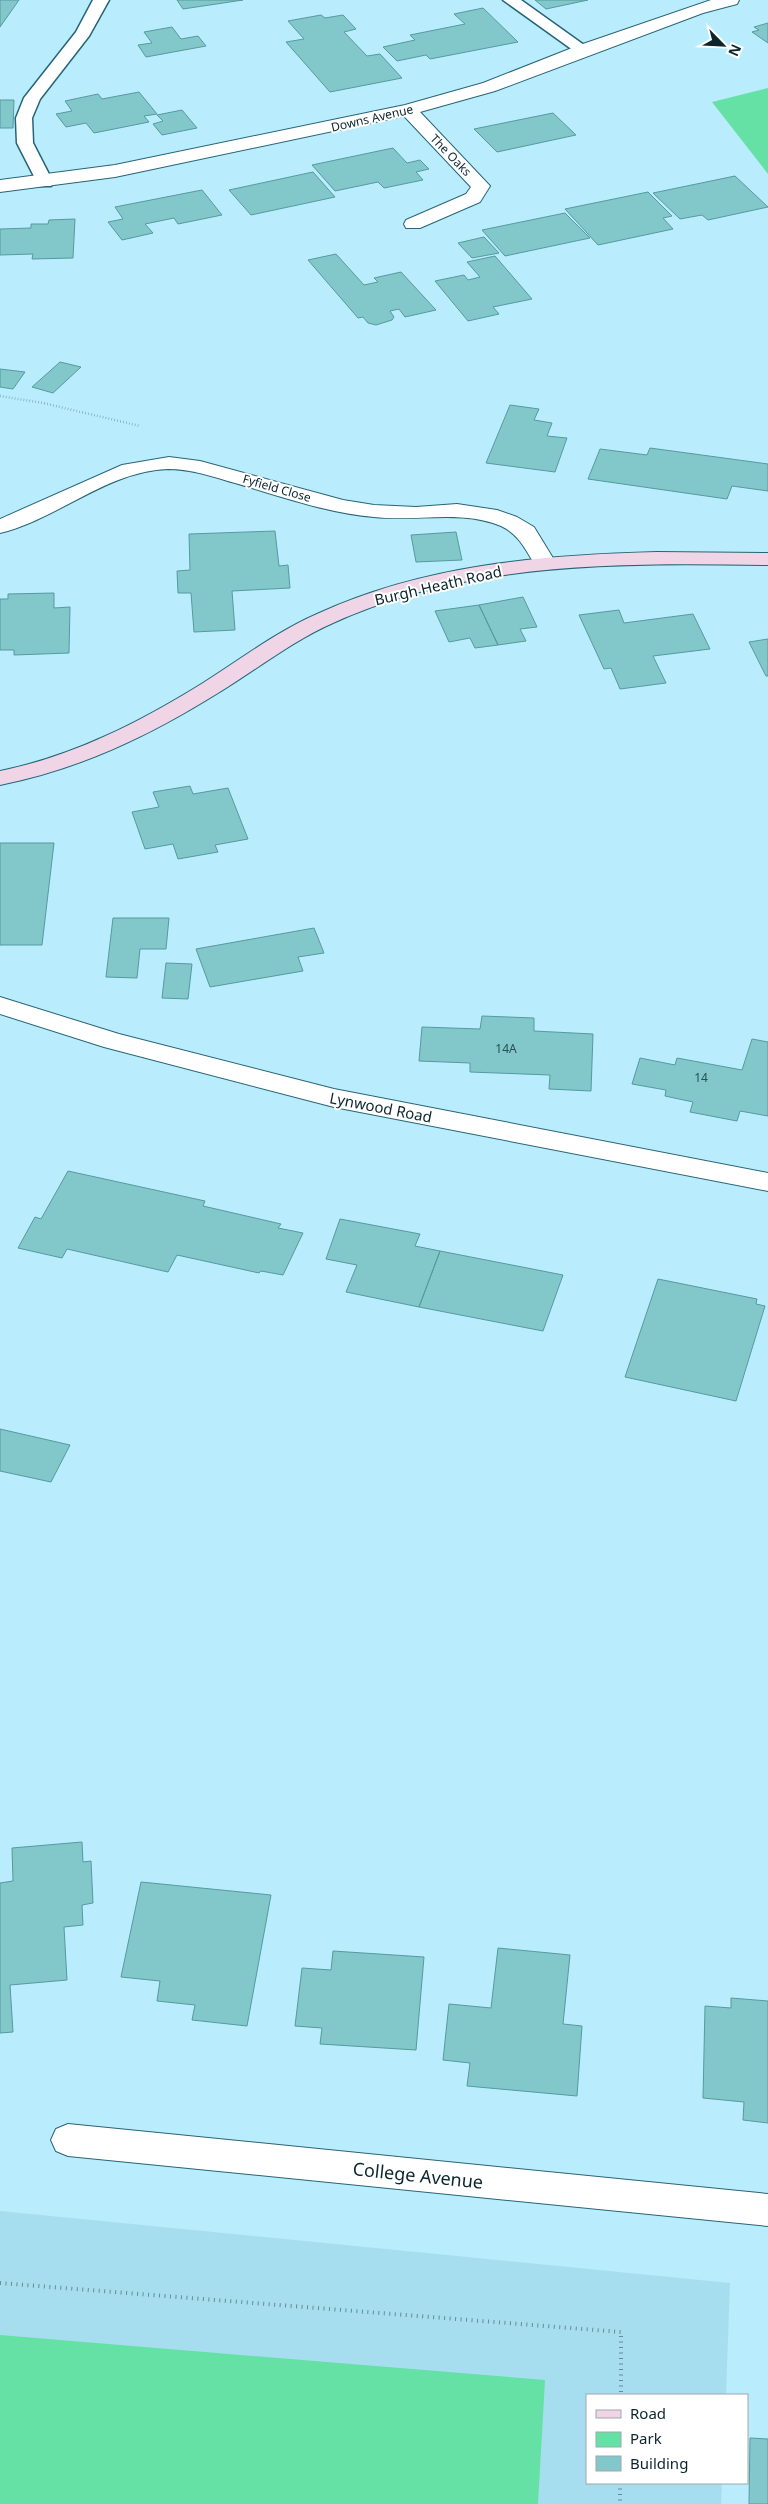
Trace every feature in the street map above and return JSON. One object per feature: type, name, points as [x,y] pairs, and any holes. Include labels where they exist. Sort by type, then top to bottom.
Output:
[{"type":"main road","name":"Burgh Heath Road","points":[[0,778],[16,776],[80,756],[140,730],[197,697],[264,652],[325,618],[374,598],[441,581],[545,563],[678,557],[768,559]]},
{"type":"street","name":"Downs Avenue","points":[[0,186],[45,182],[115,171],[408,110],[489,87],[583,50],[731,0]]},
{"type":"street","name":"The Oaks","points":[[408,110],[481,186],[473,198],[413,224]]},
{"type":"street","name":"Fyfield Close","points":[[0,527],[130,469],[169,463],[200,467],[341,506],[374,511],[416,513],[457,510],[489,515],[509,522],[526,532],[545,563]]},
{"type":"street","name":"Lynwood Road","points":[[0,1005],[113,1041],[334,1098],[768,1182]]},
{"type":"street","name":"College Avenue","points":[[68,2140],[768,2210]]},
{"type":"lane","points":[[45,182],[25,143],[24,118],[32,98],[83,33],[101,0]]},
{"type":"lane","points":[[511,0],[583,50]]},
{"type":"path","points":[[0,2283],[622,2332],[621,2394]]},
{"type":"path","points":[[620,2484],[620,2504]]},
{"type":"shaded area","points":[[0,2211],[730,2283],[726,2394],[586,2394],[586,2484],[722,2484],[721,2504],[0,2504]]},
{"type":"green space","points":[[768,88],[768,174],[712,102]]},
{"type":"green space","points":[[0,2335],[545,2380],[538,2504],[0,2504]]},
{"type":"building","points":[[0,0],[19,0],[0,27]]},
{"type":"building","points":[[177,0],[243,0],[183,9]]},
{"type":"building","points":[[535,0],[588,0],[546,9]]},
{"type":"building","points":[[483,8],[518,42],[430,59],[426,55],[397,61],[383,47],[415,40],[410,35],[465,24],[454,14]]},
{"type":"building","points":[[321,15],[325,18],[343,15],[356,29],[344,32],[367,56],[380,54],[402,78],[330,92],[286,42],[304,39],[288,21]]},
{"type":"building","points":[[768,23],[768,43],[752,32],[759,30],[754,27]]},
{"type":"building","points":[[172,27],[181,39],[198,36],[206,46],[146,57],[138,45],[152,43],[144,32]]},
{"type":"building","points":[[139,92],[157,114],[144,116],[149,122],[94,133],[86,123],[66,127],[56,114],[72,111],[65,101],[98,94],[102,99]]},
{"type":"building","points":[[0,100],[14,100],[13,128],[0,128]]},
{"type":"building","points":[[182,110],[197,128],[162,135],[153,124],[163,121],[157,115]]},
{"type":"building","points":[[553,113],[576,135],[497,152],[474,129]]},
{"type":"building","points":[[393,148],[407,163],[420,160],[429,169],[416,172],[423,180],[384,188],[378,182],[335,191],[312,165]]},
{"type":"building","points":[[313,172],[335,197],[251,215],[229,190]]},
{"type":"building","points":[[735,176],[768,207],[708,220],[702,215],[680,219],[653,193]]},
{"type":"building","points":[[202,190],[222,215],[178,224],[174,218],[145,224],[153,233],[122,240],[108,222],[123,219],[115,207]]},
{"type":"building","points":[[648,192],[672,216],[663,218],[673,229],[598,245],[565,209]]},
{"type":"building","points":[[565,213],[590,238],[505,256],[482,230]]},
{"type":"building","points":[[75,219],[73,258],[32,259],[33,254],[0,255],[0,229],[31,228],[31,224],[48,224],[49,220]]},
{"type":"building","points":[[484,237],[499,253],[472,258],[458,243]]},
{"type":"building","points":[[336,254],[364,285],[378,282],[374,278],[401,272],[436,310],[405,317],[399,309],[390,311],[394,317],[392,320],[376,325],[368,323],[363,317],[358,318],[308,260]]},
{"type":"building","points":[[495,256],[532,299],[493,307],[499,314],[468,321],[435,281],[464,275],[468,280],[480,277],[467,262]]},
{"type":"building","points":[[60,362],[81,367],[53,393],[32,387]]},
{"type":"building","points":[[0,369],[25,372],[13,389],[0,387]]},
{"type":"building","points":[[510,405],[539,409],[534,420],[552,423],[547,436],[567,438],[555,472],[486,463]]},
{"type":"building","points":[[650,448],[768,464],[768,491],[732,486],[727,499],[588,479],[600,449],[647,455]]},
{"type":"building","points":[[275,531],[279,566],[288,565],[290,588],[232,591],[235,630],[194,632],[191,593],[178,593],[177,571],[190,570],[189,534]]},
{"type":"building","points":[[456,532],[462,560],[416,562],[411,535]]},
{"type":"building","points":[[54,593],[54,608],[70,607],[69,653],[14,655],[14,650],[0,650],[0,599],[8,599],[8,594]]},
{"type":"building","points":[[523,597],[537,627],[520,629],[526,641],[498,645],[479,605]]},
{"type":"building","points":[[479,605],[498,645],[475,648],[470,638],[449,642],[435,611]]},
{"type":"building","points":[[619,610],[624,623],[693,614],[710,649],[653,656],[666,683],[620,689],[611,668],[604,669],[579,615]]},
{"type":"building","points":[[768,639],[768,676],[766,676],[749,642]]},
{"type":"building","points":[[190,786],[193,794],[228,788],[248,839],[215,845],[218,852],[178,859],[173,844],[145,849],[132,812],[159,807],[153,792]]},
{"type":"building","points":[[0,843],[54,843],[42,945],[0,945]]},
{"type":"building","points":[[113,918],[169,918],[166,949],[140,949],[137,978],[106,977]]},
{"type":"building","points":[[314,928],[324,953],[298,957],[303,971],[210,987],[196,949]]},
{"type":"building","points":[[166,963],[192,964],[188,999],[162,998]]},
{"type":"building","points":[[482,1016],[534,1018],[534,1031],[593,1034],[591,1091],[549,1089],[550,1075],[470,1072],[470,1063],[419,1061],[422,1027],[480,1029]]},
{"type":"building","points":[[752,1039],[768,1042],[768,1116],[740,1111],[737,1121],[690,1112],[693,1102],[665,1096],[666,1090],[632,1084],[640,1058],[675,1065],[677,1058],[742,1070]]},
{"type":"building","points":[[68,1171],[205,1201],[203,1206],[281,1224],[278,1228],[303,1233],[283,1275],[261,1271],[259,1273],[177,1255],[168,1272],[67,1249],[62,1258],[18,1248],[35,1217],[41,1219]]},
{"type":"building","points":[[340,1219],[420,1234],[415,1246],[440,1251],[419,1307],[346,1292],[357,1265],[326,1259]]},
{"type":"building","points":[[440,1251],[563,1275],[543,1331],[419,1307]]},
{"type":"building","points":[[658,1279],[757,1299],[756,1304],[765,1306],[736,1401],[625,1377]]},
{"type":"building","points":[[0,1429],[70,1445],[51,1482],[0,1471]]},
{"type":"building","points":[[82,1842],[83,1862],[91,1861],[93,1903],[82,1905],[83,1925],[64,1927],[67,1980],[10,1985],[13,2032],[0,2033],[0,1883],[13,1881],[12,1848]]},
{"type":"building","points":[[141,1882],[271,1895],[247,2026],[192,2020],[195,2005],[157,2001],[160,1981],[121,1977]]},
{"type":"building","points":[[498,1948],[570,1955],[563,2024],[582,2026],[577,2096],[467,2086],[470,2063],[443,2060],[449,2004],[491,2008]]},
{"type":"building","points":[[333,1951],[424,1957],[416,2050],[320,2044],[322,2028],[295,2026],[302,1968],[331,1970]]},
{"type":"building","points":[[731,1998],[768,2001],[768,2123],[743,2120],[744,2102],[703,2098],[705,2006],[731,2008]]},
{"type":"building","points":[[750,2438],[768,2439],[768,2504],[749,2504]]}]
